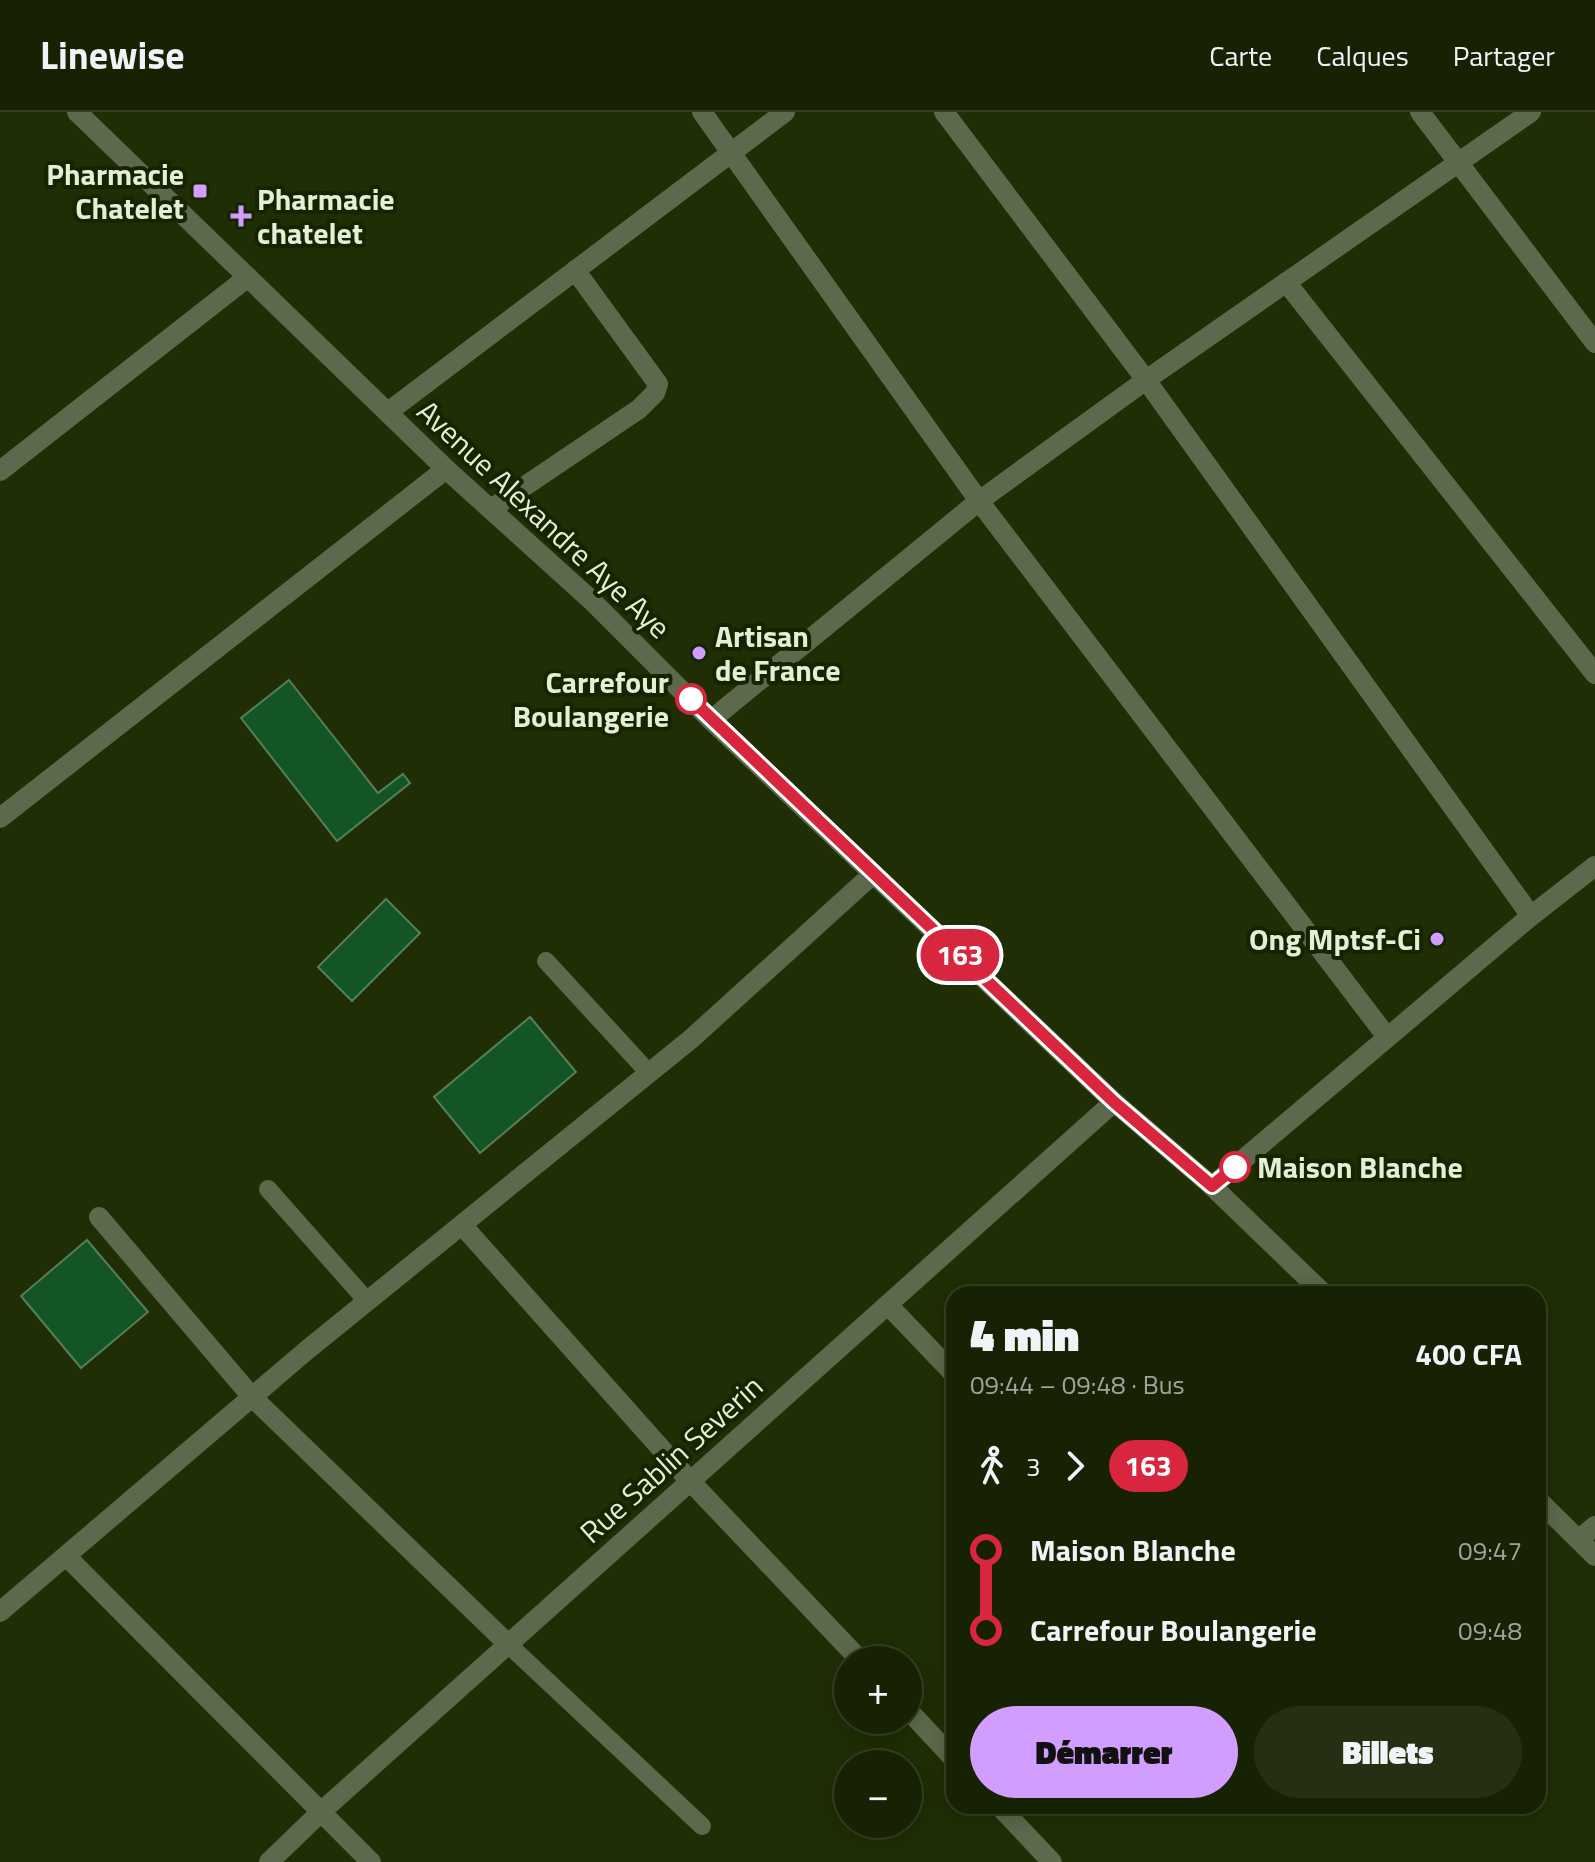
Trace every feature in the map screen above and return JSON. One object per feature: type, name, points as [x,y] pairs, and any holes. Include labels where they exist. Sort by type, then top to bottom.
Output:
[{"type":"street","name":"Avenue Alexandre Aye Aye","points":[[77,112],[446,469],[591,600],[711,720],[873,874],[1114,1102],[1212,1186],[1316,1286]]},
{"type":"street","points":[[702,112],[979,501],[1387,1037]]},
{"type":"street","points":[[388,412],[785,112]]},
{"type":"street","points":[[944,112],[1146,380],[1531,916]]},
{"type":"street","points":[[1420,112],[1595,343]]},
{"type":"street","points":[[711,720],[979,501],[1146,380],[1531,112]]},
{"type":"street","points":[[491,509],[639,409],[655,393],[658,384],[575,270]]},
{"type":"street","points":[[0,471],[248,277]]},
{"type":"street","points":[[1286,282],[1595,674]]},
{"type":"street","points":[[0,818],[446,469]]},
{"type":"street","points":[[1212,1186],[1531,916],[1594,870]]},
{"type":"street","points":[[0,1612],[367,1301],[691,1039],[873,874]]},
{"type":"street","name":"Rue Sablin Severin","points":[[269,1862],[322,1811],[1114,1102]]},
{"type":"street","points":[[99,1217],[252,1397],[509,1645]]},
{"type":"street","points":[[462,1225],[690,1481],[847,1646]]},
{"type":"street","points":[[888,1305],[946,1366]]},
{"type":"street","points":[[1546,1508],[1595,1556]]},
{"type":"street","points":[[1579,1539],[1595,1526]]},
{"type":"street","points":[[67,1557],[371,1862]]},
{"type":"street","points":[[922,1725],[946,1750]]},
{"type":"street","points":[[1007,1814],[1052,1862]]},
{"type":"lane","points":[[546,961],[649,1073]]},
{"type":"lane","points":[[268,1189],[367,1301]]},
{"type":"lane","points":[[509,1645],[702,1826]]},
{"type":"building","points":[[289,680],[378,793],[403,774],[410,783],[337,841],[241,718]]},
{"type":"building","points":[[386,899],[420,933],[352,1001],[318,967]]},
{"type":"building","points":[[530,1017],[576,1072],[480,1153],[434,1097]]},
{"type":"building","points":[[87,1240],[148,1312],[81,1368],[21,1296]]},
{"type":"bus line","name":"163","points":[[691,699],[1114,1102],[1212,1186],[1235,1167]]},
{"type":"place","name":"Pharmacie Chatelet","points":[[200,191]]},
{"type":"place","name":"Pharmacie chatelet","points":[[241,216]]},
{"type":"place","name":"Artisan de France","points":[[699,653]]},
{"type":"place","name":"Carrefour Boulangerie","points":[[691,699]]},
{"type":"place","name":"Ong Mptsf-Ci","points":[[1437,939]]},
{"type":"place","name":"Maison Blanche","points":[[1235,1167]]}]
